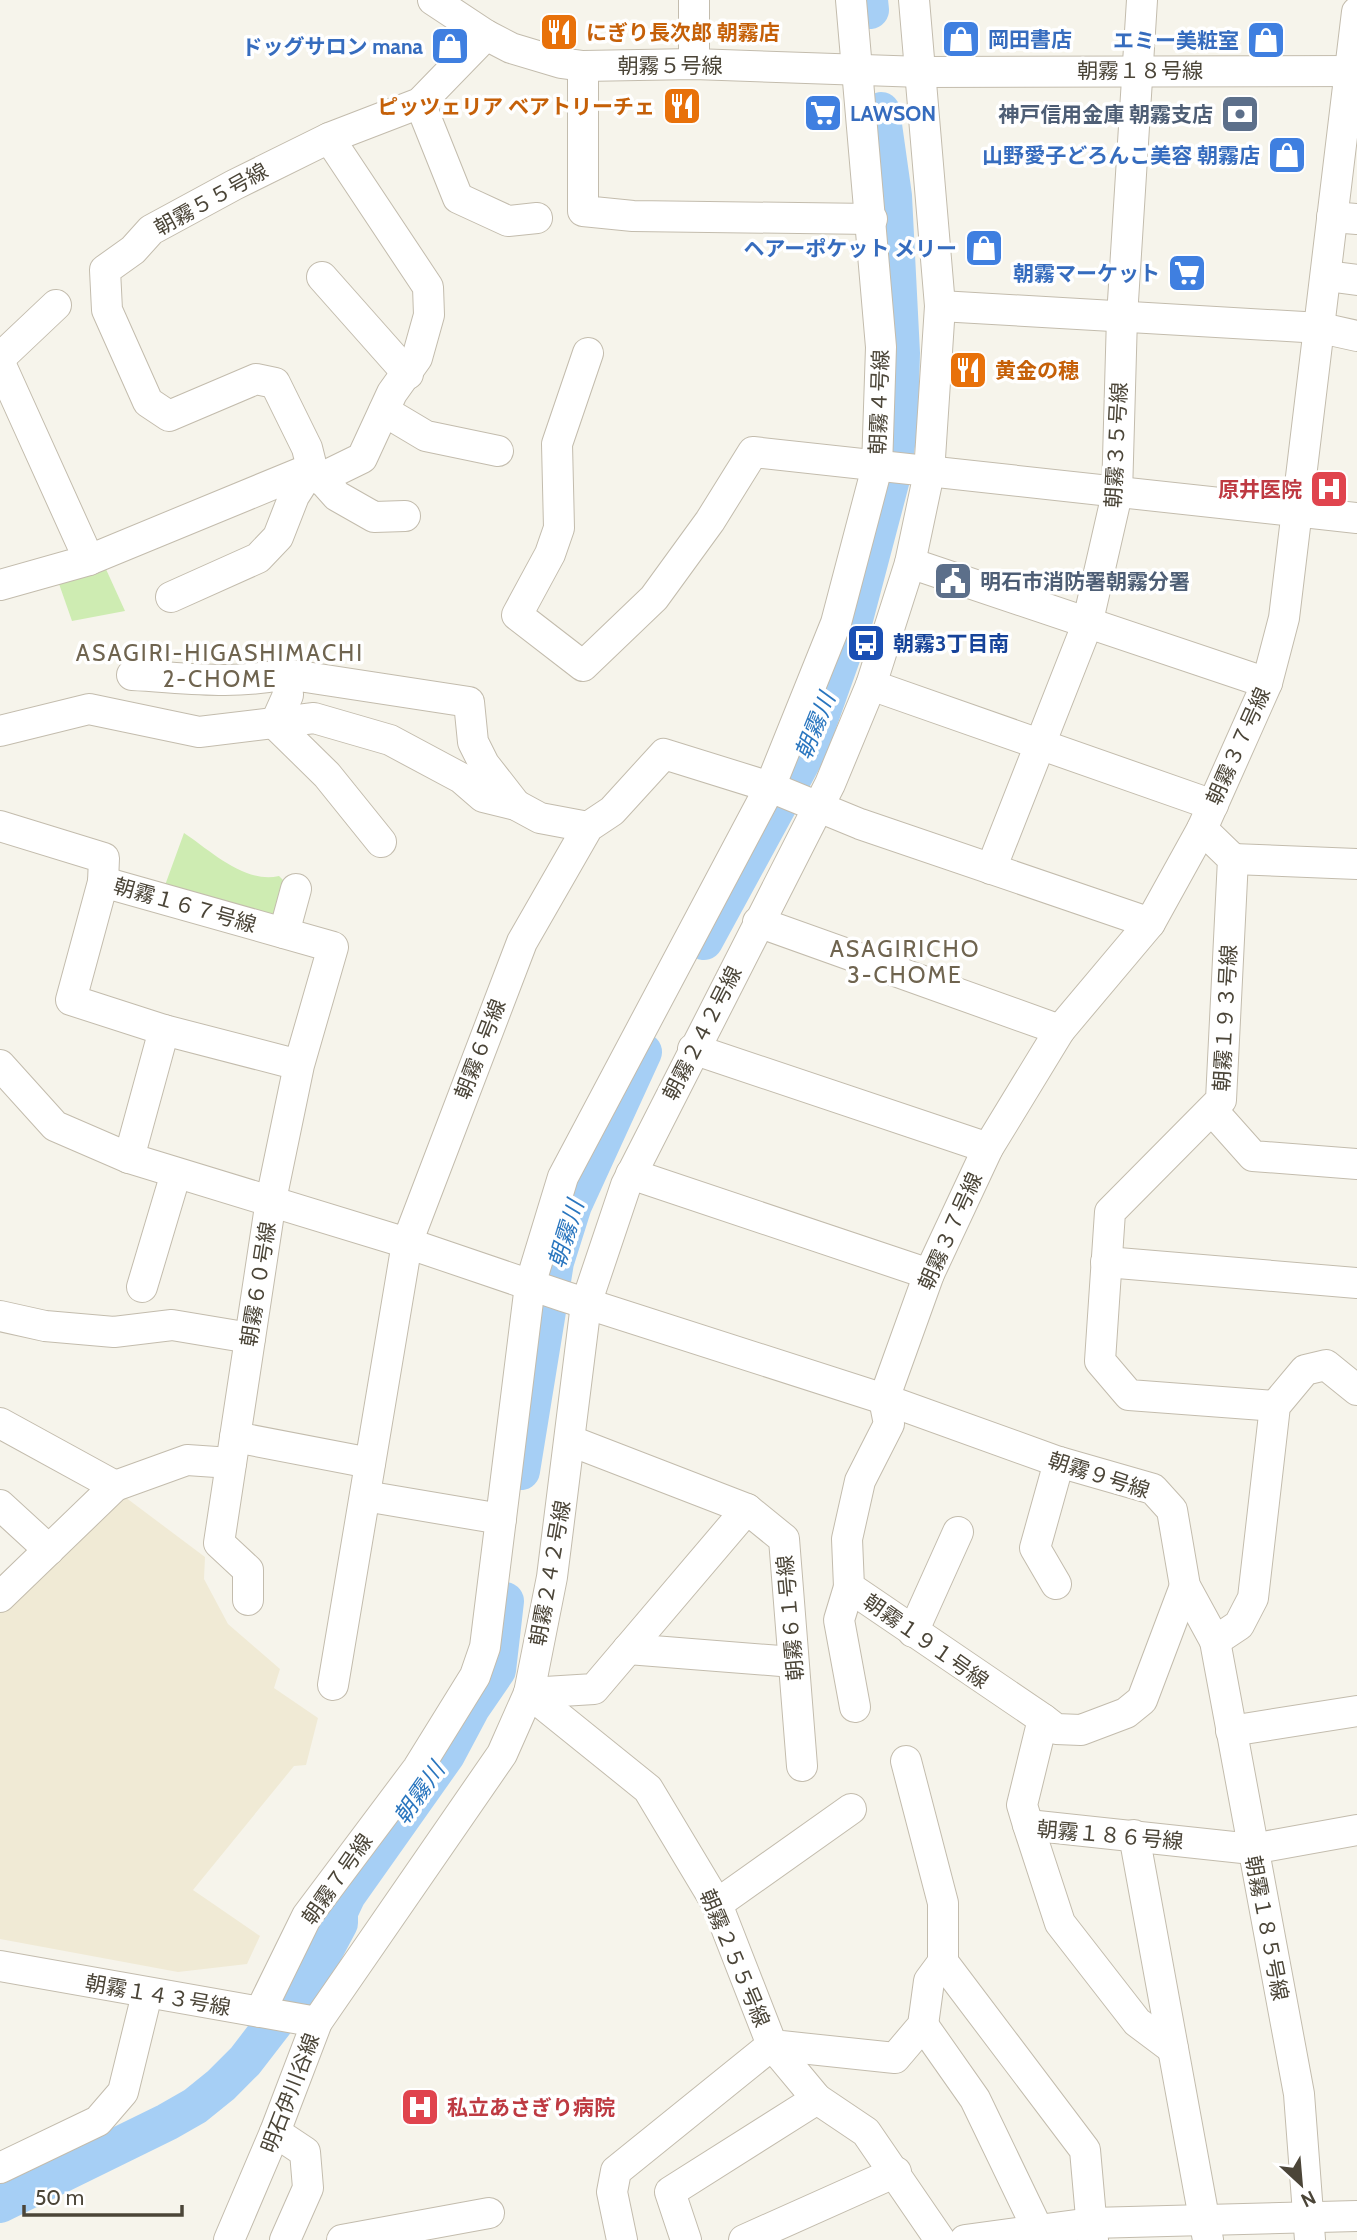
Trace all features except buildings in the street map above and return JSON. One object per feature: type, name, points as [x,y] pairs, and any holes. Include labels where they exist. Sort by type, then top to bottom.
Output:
[{"type":"street","name":"朝霧５号線","points":[[433,0],[486,35],[524,52],[561,63],[583,66],[694,64],[922,72]]},
{"type":"street","points":[[694,0],[694,64]]},
{"type":"street","name":"朝霧４号線","points":[[791,796],[836,623],[899,470],[881,347],[851,0]]},
{"type":"street","name":"朝霧２４２号線","points":[[317,2022],[502,1754],[528,1693],[552,1577],[571,1441],[554,1293],[631,1174],[758,922],[791,796],[871,685],[910,563],[899,470],[940,306],[914,0]]},
{"type":"street","name":"朝霧３５号線","points":[[991,869],[1087,625],[1117,494],[1122,317],[1142,0]]},
{"type":"street","name":"朝霧３７号線","points":[[884,1399],[929,1274],[988,1148],[1060,1030],[1150,923],[1207,817],[1267,684],[1284,618],[1327,276],[1344,218],[1357,12]]},
{"type":"street","name":"朝霧５５号線","points":[[315,474],[307,448],[275,383],[256,379],[169,416],[148,402],[107,310],[105,270],[133,250],[151,230],[234,184],[329,138],[420,103],[486,35]]},
{"type":"street","points":[[583,66],[583,211],[634,216],[872,219]]},
{"type":"street","name":"朝霧１８号線","points":[[922,72],[1354,70]]},
{"type":"street","points":[[420,103],[458,198],[508,221],[537,219]]},
{"type":"street","points":[[0,585],[89,560],[362,458],[392,393],[417,358],[429,315],[428,287],[412,259],[329,138]]},
{"type":"street","points":[[1327,276],[1357,280]]},
{"type":"street","points":[[322,277],[408,374]]},
{"type":"street","points":[[56,305],[0,360],[89,560]]},
{"type":"street","points":[[940,306],[1321,328],[1357,336]]},
{"type":"street","points":[[588,353],[558,444],[559,528],[550,554],[517,615],[583,666],[654,598],[710,521],[753,452],[1117,494],[1357,518]]},
{"type":"street","points":[[384,411],[426,436],[498,451]]},
{"type":"street","points":[[315,474],[337,496],[374,517],[405,516]]},
{"type":"street","points":[[171,597],[258,558],[278,537],[294,495],[315,474]]},
{"type":"street","points":[[910,563],[1267,684]]},
{"type":"street","points":[[275,724],[288,695],[286,674]]},
{"type":"street","points":[[132,675],[209,682],[247,681],[286,674],[469,702],[473,742],[484,764],[516,804]]},
{"type":"street","points":[[871,685],[1040,746],[1207,817],[1233,859],[1357,864]]},
{"type":"street","points":[[0,731],[89,709],[199,732],[314,718],[390,740],[461,778],[483,797],[516,804],[540,818],[588,827]]},
{"type":"street","points":[[275,724],[327,775],[382,842]]},
{"type":"street","name":"朝霧６号線","points":[[333,1685],[407,1243],[523,942],[588,827],[612,811],[664,754],[791,796]]},
{"type":"street","points":[[554,1293],[562,1177],[791,796],[991,869],[1150,923]]},
{"type":"street","points":[[0,826],[104,858],[103,882]]},
{"type":"street","name":"朝霧１９３号線","points":[[1233,859],[1221,1100],[1110,1212],[1100,1361],[1129,1395],[1275,1406]]},
{"type":"street","name":"朝霧１６７号線","points":[[271,1200],[299,1065],[333,947],[103,882],[71,1000],[163,1030],[299,1065]]},
{"type":"street","points":[[284,933],[296,889]]},
{"type":"street","points":[[758,922],[1060,1030]]},
{"type":"street","points":[[129,1157],[163,1030]]},
{"type":"street","points":[[693,1049],[988,1148]]},
{"type":"street","points":[[0,1065],[55,1126],[129,1157],[271,1200]]},
{"type":"street","points":[[1212,1110],[1253,1156],[1357,1164]]},
{"type":"street","points":[[142,1287],[176,1173]]},
{"type":"street","points":[[631,1174],[929,1274]]},
{"type":"street","name":"朝霧６０号線","points":[[248,1600],[248,1570],[219,1543],[271,1200],[554,1293]]},
{"type":"street","points":[[1106,1262],[1357,1283]]},
{"type":"street","name":"朝霧９号線","points":[[554,1293],[884,1399],[1059,1462],[1153,1489],[1172,1510],[1185,1586],[1215,1641]]},
{"type":"street","name":"朝霧７号線","points":[[264,2013],[307,1916],[418,1768],[475,1676],[485,1647],[501,1519],[554,1293]]},
{"type":"street","points":[[0,1316],[45,1326],[114,1332],[172,1325],[250,1338]]},
{"type":"street","points":[[1215,1641],[1239,1625],[1253,1598],[1275,1406],[1305,1370],[1326,1365],[1357,1390]]},
{"type":"street","name":"朝霧１９１号線","points":[[884,1399],[889,1424],[860,1481],[847,1539],[849,1587],[1056,1729],[1081,1730],[1126,1713],[1142,1700],[1185,1586]]},
{"type":"street","points":[[0,1423],[115,1486]]},
{"type":"street","name":"朝霧６１号線","points":[[571,1441],[747,1509],[783,1539],[802,1766]]},
{"type":"street","points":[[0,1597],[115,1486],[187,1460],[233,1450],[370,1463]]},
{"type":"street","points":[[1056,1584],[1035,1548],[1059,1462]]},
{"type":"street","points":[[365,1496],[501,1519]]},
{"type":"street","points":[[0,1505],[49,1550]]},
{"type":"street","points":[[528,1693],[594,1689],[747,1509]]},
{"type":"street","points":[[913,1632],[958,1532]]},
{"type":"street","points":[[849,1587],[839,1620],[855,1707]]},
{"type":"street","name":"朝霧１８５号線","points":[[1215,1641],[1251,1849],[1299,2094],[1308,2228]]},
{"type":"street","points":[[628,1648],[793,1662]]},
{"type":"street","name":"朝霧２５５号線","points":[[528,1693],[648,1789],[717,1904],[772,2045],[895,2058],[923,2025]]},
{"type":"street","points":[[1231,1731],[1357,1711]]},
{"type":"street","points":[[1028,1825],[1022,1805],[1043,1719]]},
{"type":"street","points":[[906,1761],[943,1903],[943,1962],[929,1981],[923,2025],[975,2099],[1038,2230]]},
{"type":"street","points":[[717,1904],[851,1810]]},
{"type":"street","name":"朝霧１８６号線","points":[[1173,2049],[1137,2022],[1060,1923],[1028,1825],[1251,1849],[1357,1830]]},
{"type":"street","points":[[1134,1835],[1207,2229]]},
{"type":"street","points":[[943,1962],[1085,2150],[1092,2231]]},
{"type":"street","name":"朝霧１４３号線","points":[[0,1966],[317,2022]]},
{"type":"street","points":[[0,2168],[97,2121],[123,2092],[147,1994]]},
{"type":"street","name":"明石伊川谷線","points":[[229,2240],[275,2132],[317,2022]]},
{"type":"street","points":[[622,2240],[612,2192],[615,2171],[772,2045],[817,2099],[866,2132],[896,2172],[940,2240]]},
{"type":"street","points":[[686,2240],[670,2192],[817,2099]]},
{"type":"street","points":[[275,2132],[305,2151],[308,2188],[290,2228]]},
{"type":"street","points":[[744,2240],[896,2172]]},
{"type":"street","points":[[342,2240],[489,2213]]},
{"type":"street","points":[[965,2240],[1038,2230],[1308,2228],[1357,2216]]},
{"type":"shaded area","points":[[125,1497],[205,1557],[204,1579],[228,1624],[280,1669],[274,1688],[318,1718],[306,1765],[294,1766],[193,1890],[260,1936],[247,1964],[178,1972],[0,1939],[0,1607],[49,1561],[64,1556]]},
{"type":"green space","points":[[105,567],[125,611],[72,621],[58,581]]},
{"type":"green space","points":[[184,833],[241,871],[266,877],[279,876],[287,884],[278,920],[164,888]]},
{"type":"waterway","name":"朝霧川","points":[[869,0],[870,10]]},
{"type":"waterway","name":"朝霧川","points":[[704,941],[809,748],[852,627],[891,479],[899,425],[901,353],[893,196],[881,111]]},
{"type":"waterway","name":"朝霧川","points":[[521,1471],[555,1262],[573,1205],[643,1052]]},
{"type":"waterway","name":"朝霧川","points":[[0,2204],[195,2106],[245,2061],[312,1974],[339,1923],[339,1912],[347,1895],[446,1755],[471,1708],[497,1670],[505,1601]]},
{"type":"place","name":"にぎり長次郎 朝霧店","points":[[559,32]]},
{"type":"place","name":"岡田書店","points":[[961,39]]},
{"type":"place","name":"エミー美粧室","points":[[1266,40]]},
{"type":"place","name":"ドッグサロン mana","points":[[450,46]]},
{"type":"place","name":"ピッツェリア ベアトリーチェ","points":[[682,106]]},
{"type":"place","name":"LAWSON","points":[[823,113]]},
{"type":"place","name":"神戸信用金庫 朝霧支店","points":[[1240,114]]},
{"type":"place","name":"山野愛子どろんこ美容 朝霧店","points":[[1287,155]]},
{"type":"place","name":"ヘアーポケット メリー","points":[[984,248]]},
{"type":"place","name":"朝霧マーケット","points":[[1187,273]]},
{"type":"place","name":"黄金の穂","points":[[968,370]]},
{"type":"place","name":"原井医院","points":[[1329,489]]},
{"type":"place","name":"明石市消防署朝霧分署","points":[[953,581]]},
{"type":"place","name":"朝霧3丁目南","points":[[866,643]]},
{"type":"place","name":"私立あさぎり病院","points":[[420,2107]]},
{"type":"district","name":"ASAGIRI-HIGASHIMACHI 2-CHOME","points":[[220,666]]},
{"type":"district","name":"ASAGIRICHO 3-CHOME","points":[[905,962]]}]
